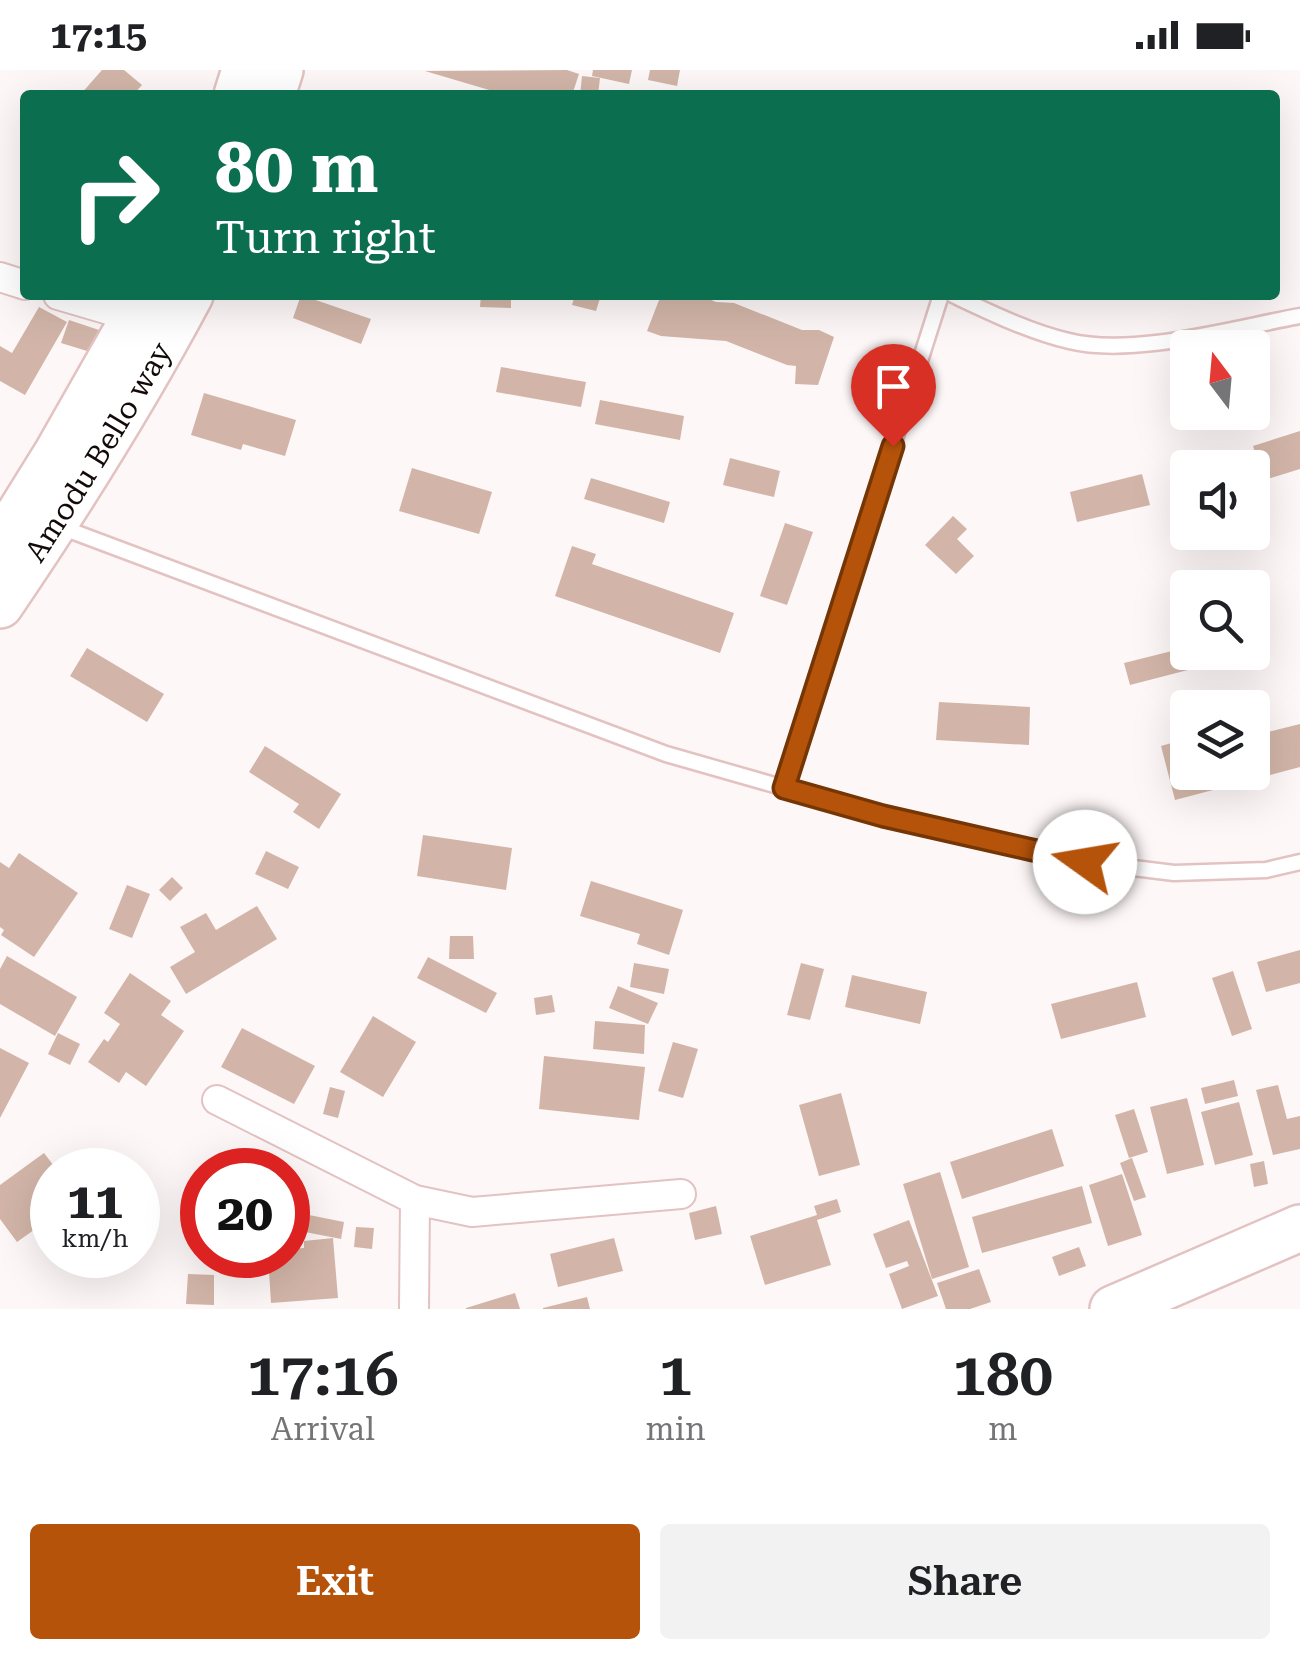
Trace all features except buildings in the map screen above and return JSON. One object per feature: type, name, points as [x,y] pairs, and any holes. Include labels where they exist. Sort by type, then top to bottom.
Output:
[{"type":"main road","name":"Amodu Bello way","points":[[26,526],[150,370],[187,300]]},
{"type":"main road","name":"Amodu Bello way","points":[[0,605],[26,526],[142,307]]},
{"type":"main road","points":[[1113,1309],[1300,1228]]},
{"type":"main road","points":[[1192,1309],[1300,1262]]},
{"type":"street","points":[[93,300],[142,307]]},
{"type":"street","points":[[216,1100],[415,1200],[472,1212],[681,1194]]},
{"type":"street","points":[[414,1309],[415,1200]]},
{"type":"lane","points":[[784,788],[939,300]]},
{"type":"lane","points":[[966,300],[1068,341],[1109,346],[1154,342],[1300,316]]},
{"type":"lane","points":[[26,526],[666,754],[883,816],[1085,862],[1174,873],[1266,870],[1300,862]]},
{"type":"route","points":[[893,446],[784,788],[883,816],[1085,862]]}]
